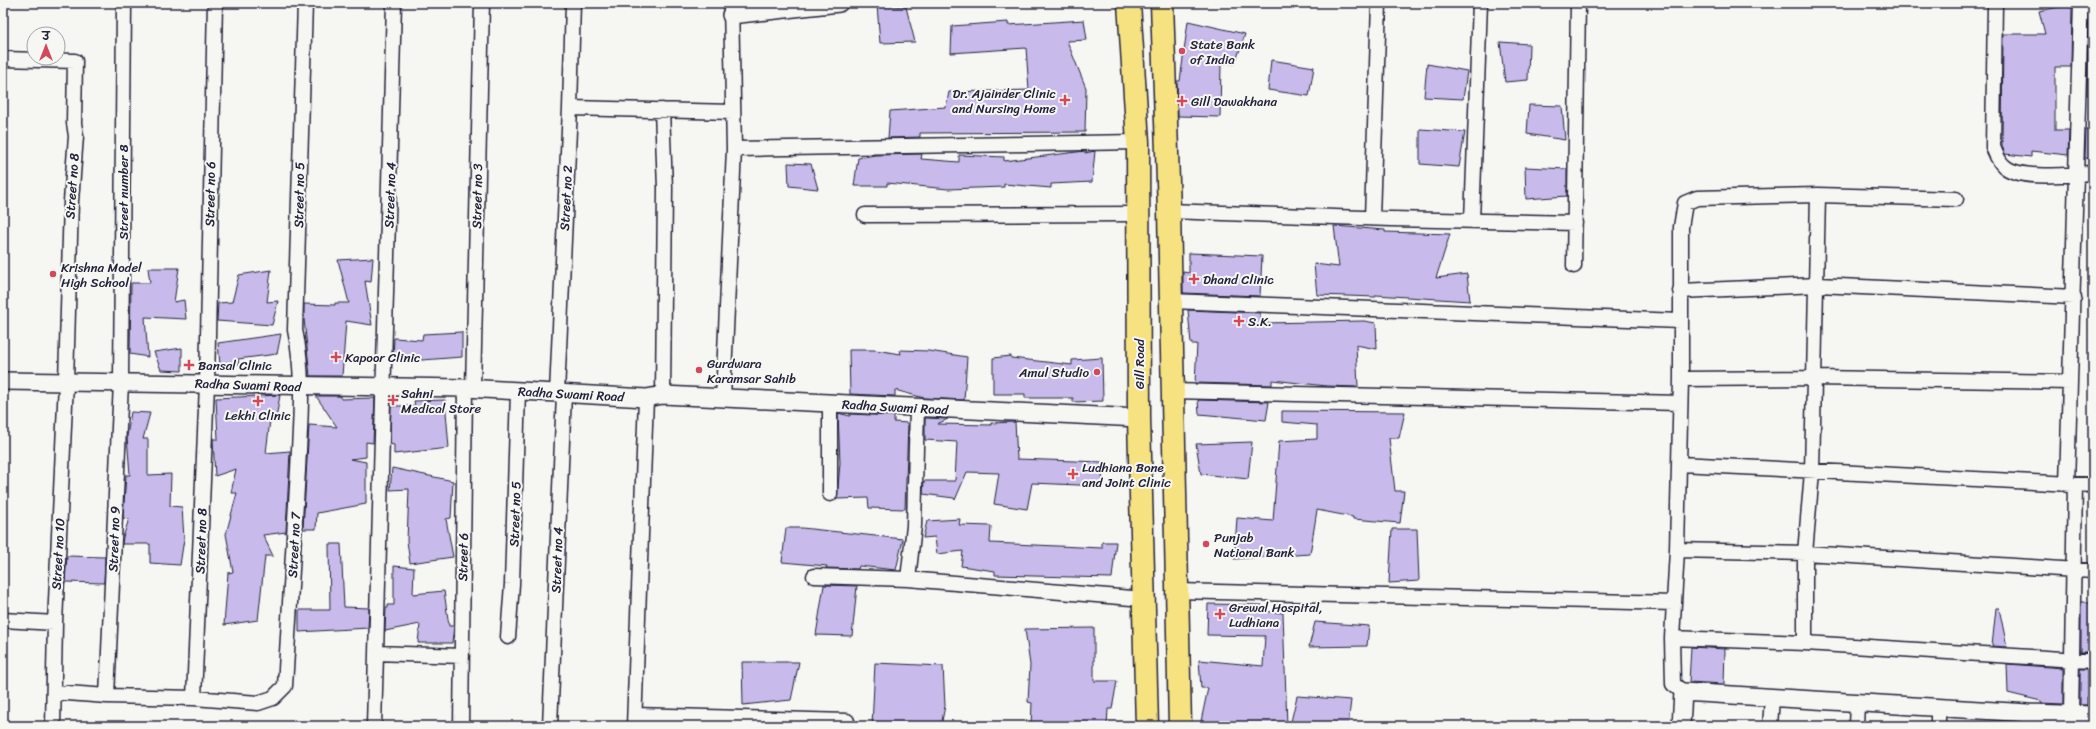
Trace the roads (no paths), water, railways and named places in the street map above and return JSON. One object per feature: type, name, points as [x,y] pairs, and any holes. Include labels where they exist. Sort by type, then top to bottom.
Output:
[{"type":"main road","name":"Gill Road","points":[[1129,3],[1138,142],[1139,418],[1147,726]]},
{"type":"main road","points":[[1162,3],[1169,211],[1180,726]]},
{"type":"street","name":"Street number 8","points":[[121,382],[124,3]]},
{"type":"street","name":"Street no 6","points":[[207,384],[215,3]]},
{"type":"street","name":"Street no 5","points":[[301,387],[299,348],[295,330],[305,3]]},
{"type":"street","name":"Street no 4","points":[[374,726],[394,3]]},
{"type":"street","name":"Street no 3","points":[[469,388],[482,3]]},
{"type":"street","name":"Street no 2","points":[[561,393],[573,3]]},
{"type":"street","points":[[723,398],[734,149],[731,9],[839,3]]},
{"type":"street","points":[[1372,218],[1379,3]]},
{"type":"street","points":[[1472,221],[1480,3]]},
{"type":"street","points":[[1574,266],[1578,3]]},
{"type":"street","points":[[1995,3],[1993,147],[1997,158],[2005,167],[2020,174],[2093,173]]},
{"type":"street","points":[[2071,715],[2073,570],[2070,382],[2074,297],[2081,3]]},
{"type":"street","name":"Street no 8","points":[[3,59],[75,61],[74,123],[76,136],[70,201],[66,382]]},
{"type":"street","points":[[570,108],[733,112]]},
{"type":"street","points":[[662,110],[665,188],[663,394]]},
{"type":"street","points":[[734,149],[1138,142]]},
{"type":"street","points":[[1956,199],[1818,195],[1697,198],[1685,203],[1681,227],[1680,464],[1672,638],[1673,684],[1683,692],[1938,708],[2029,720],[2071,715],[2093,715]]},
{"type":"street","points":[[1805,643],[1806,554],[1812,472],[1818,285],[1818,195]]},
{"type":"street","points":[[1169,211],[1575,223]]},
{"type":"street","points":[[865,215],[1138,214]]},
{"type":"street","points":[[1680,291],[1818,285],[2074,297]]},
{"type":"street","points":[[1171,301],[1680,321]]},
{"type":"street","points":[[1681,379],[1814,378],[2070,382]]},
{"type":"street","name":"Radha Swami Road","points":[[3,381],[121,382],[301,387],[469,388],[646,398],[663,394],[830,404],[1139,418]]},
{"type":"street","name":"Street no 10","points":[[53,726],[55,623],[66,382]]},
{"type":"street","name":"Street no 9","points":[[107,696],[121,382]]},
{"type":"street","name":"Street no 8","points":[[194,698],[207,384]]},
{"type":"street","name":"Street no 7","points":[[194,698],[258,703],[273,698],[285,686],[293,572],[301,387]]},
{"type":"street","name":"Street 6","points":[[461,726],[469,388]]},
{"type":"street","name":"Street no 5","points":[[508,637],[512,584],[518,391]]},
{"type":"street","points":[[1172,391],[1680,403]]},
{"type":"street","name":"Street no 4","points":[[550,726],[561,393]]},
{"type":"street","points":[[646,398],[634,720],[847,721]]},
{"type":"street","points":[[830,404],[830,494]]},
{"type":"street","points":[[908,579],[914,526],[917,408]]},
{"type":"street","points":[[1680,464],[1812,472],[2093,485]]},
{"type":"street","points":[[1677,550],[1806,554],[2093,571]]},
{"type":"street","points":[[814,576],[908,579],[1143,599]]},
{"type":"street","points":[[1177,591],[1674,603]]},
{"type":"street","points":[[3,620],[55,623]]},
{"type":"street","points":[[1672,638],[1805,643],[2093,661]]},
{"type":"street","points":[[376,653],[462,656]]},
{"type":"street","points":[[54,692],[107,696],[194,698]]},
{"type":"street","points":[[1681,726],[1683,692]]},
{"type":"street","points":[[1770,726],[1772,698]]},
{"type":"street","points":[[1856,726],[1858,703]]},
{"type":"street","points":[[1938,708],[1938,726]]},
{"type":"place","name":"State Bank of India","points":[[1182,51]]},
{"type":"place","name":"Dr. Ajainder Clinic and Nursing Home","points":[[1065,100]]},
{"type":"place","name":"Gill Dawakhana","points":[[1182,101]]},
{"type":"place","name":"Krishna Model High School","points":[[53,274]]},
{"type":"place","name":"Dhand Clinic","points":[[1194,279]]},
{"type":"place","name":"S.K.","points":[[1239,321]]},
{"type":"place","name":"Kapoor Clinic","points":[[336,357]]},
{"type":"place","name":"Bansal Clinic","points":[[189,365]]},
{"type":"place","name":"Gurdwara Karamsar Sahib","points":[[699,370]]},
{"type":"place","name":"Amul Studio","points":[[1097,372]]},
{"type":"place","name":"Sahni Medical Store","points":[[393,400]]},
{"type":"place","name":"Lekhi Clinic","points":[[258,401]]},
{"type":"place","name":"Ludhiana Bone and Joint Clinic","points":[[1073,474]]},
{"type":"place","name":"Punjab National Bank","points":[[1206,544]]},
{"type":"place","name":"Grewal Hospital, Ludhiana","points":[[1220,614]]}]
